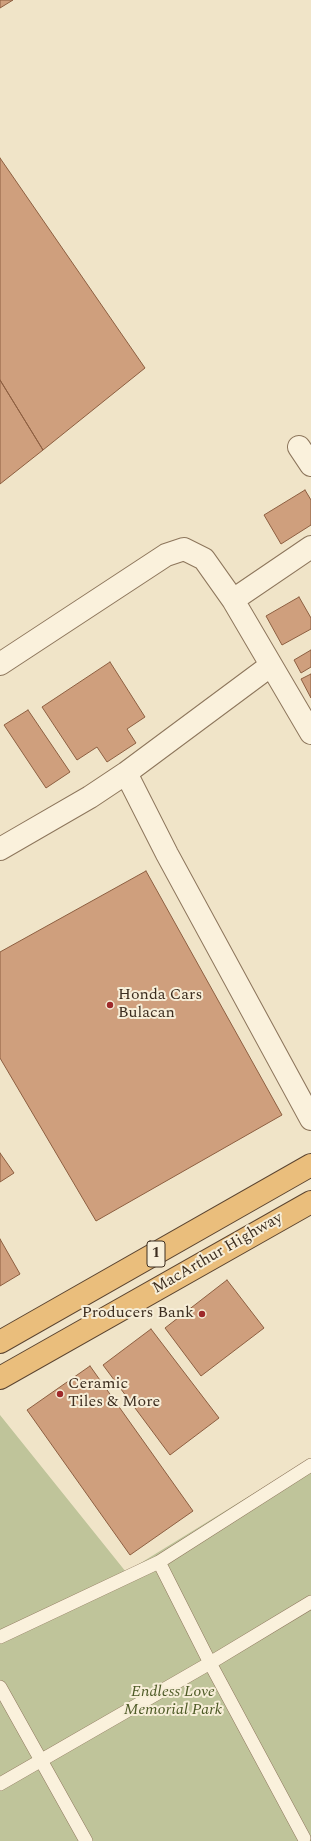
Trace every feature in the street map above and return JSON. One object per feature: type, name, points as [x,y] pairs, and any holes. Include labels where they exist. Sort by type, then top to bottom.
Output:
[{"type":"highway","name":"MacArthur Highway","points":[[0,1342],[311,1165]]},
{"type":"highway","name":"MacArthur Highway","points":[[0,1378],[311,1202]]},
{"type":"street","points":[[299,447],[311,465]]},
{"type":"street","points":[[233,600],[311,547]]},
{"type":"street","points":[[0,664],[166,555],[184,550],[204,559],[233,600],[270,666],[311,733]]},
{"type":"street","points":[[0,849],[90,797],[126,773],[270,666]]},
{"type":"street","points":[[126,773],[167,854],[311,1119]]},
{"type":"lane","points":[[0,1637],[159,1562],[311,1465]]},
{"type":"lane","points":[[159,1562],[210,1663],[305,1838]]},
{"type":"lane","points":[[0,1784],[210,1663],[311,1602]]},
{"type":"lane","points":[[0,1687],[86,1841]]},
{"type":"green space","name":"Endless Love Memorial Park","points":[[0,1415],[126,1572],[311,1458],[311,1841],[0,1841]]},
{"type":"building","points":[[0,0],[13,0],[0,8]]},
{"type":"building","points":[[0,158],[145,368],[43,450],[0,380]]},
{"type":"building","points":[[0,380],[43,450],[0,484]]},
{"type":"building","points":[[305,490],[311,500],[311,525],[281,544],[264,515]]},
{"type":"building","points":[[299,597],[311,618],[311,629],[282,645],[266,616]]},
{"type":"building","points":[[311,650],[311,667],[301,673],[294,660]]},
{"type":"building","points":[[110,662],[145,717],[127,729],[136,743],[107,762],[97,747],[77,760],[42,707]]},
{"type":"building","points":[[311,674],[311,698],[301,679]]},
{"type":"building","points":[[28,710],[70,772],[46,788],[4,725]]},
{"type":"building","name":"Honda Cars Bulacan","points":[[146,871],[282,1115],[96,1221],[0,1058],[0,952]]},
{"type":"building","points":[[0,1153],[14,1173],[0,1182]]},
{"type":"building","points":[[0,1239],[20,1274],[0,1286]]},
{"type":"building","points":[[227,1280],[264,1328],[201,1376],[165,1328]]},
{"type":"building","points":[[151,1329],[219,1418],[170,1455],[103,1365]]},
{"type":"building","points":[[90,1366],[193,1511],[130,1555],[27,1410]]},
{"type":"place","name":"Honda Cars Bulacan","points":[[110,1005]]},
{"type":"place","name":"Producers Bank","points":[[202,1314]]},
{"type":"place","name":"Ceramic Tiles & More","points":[[60,1394]]}]
